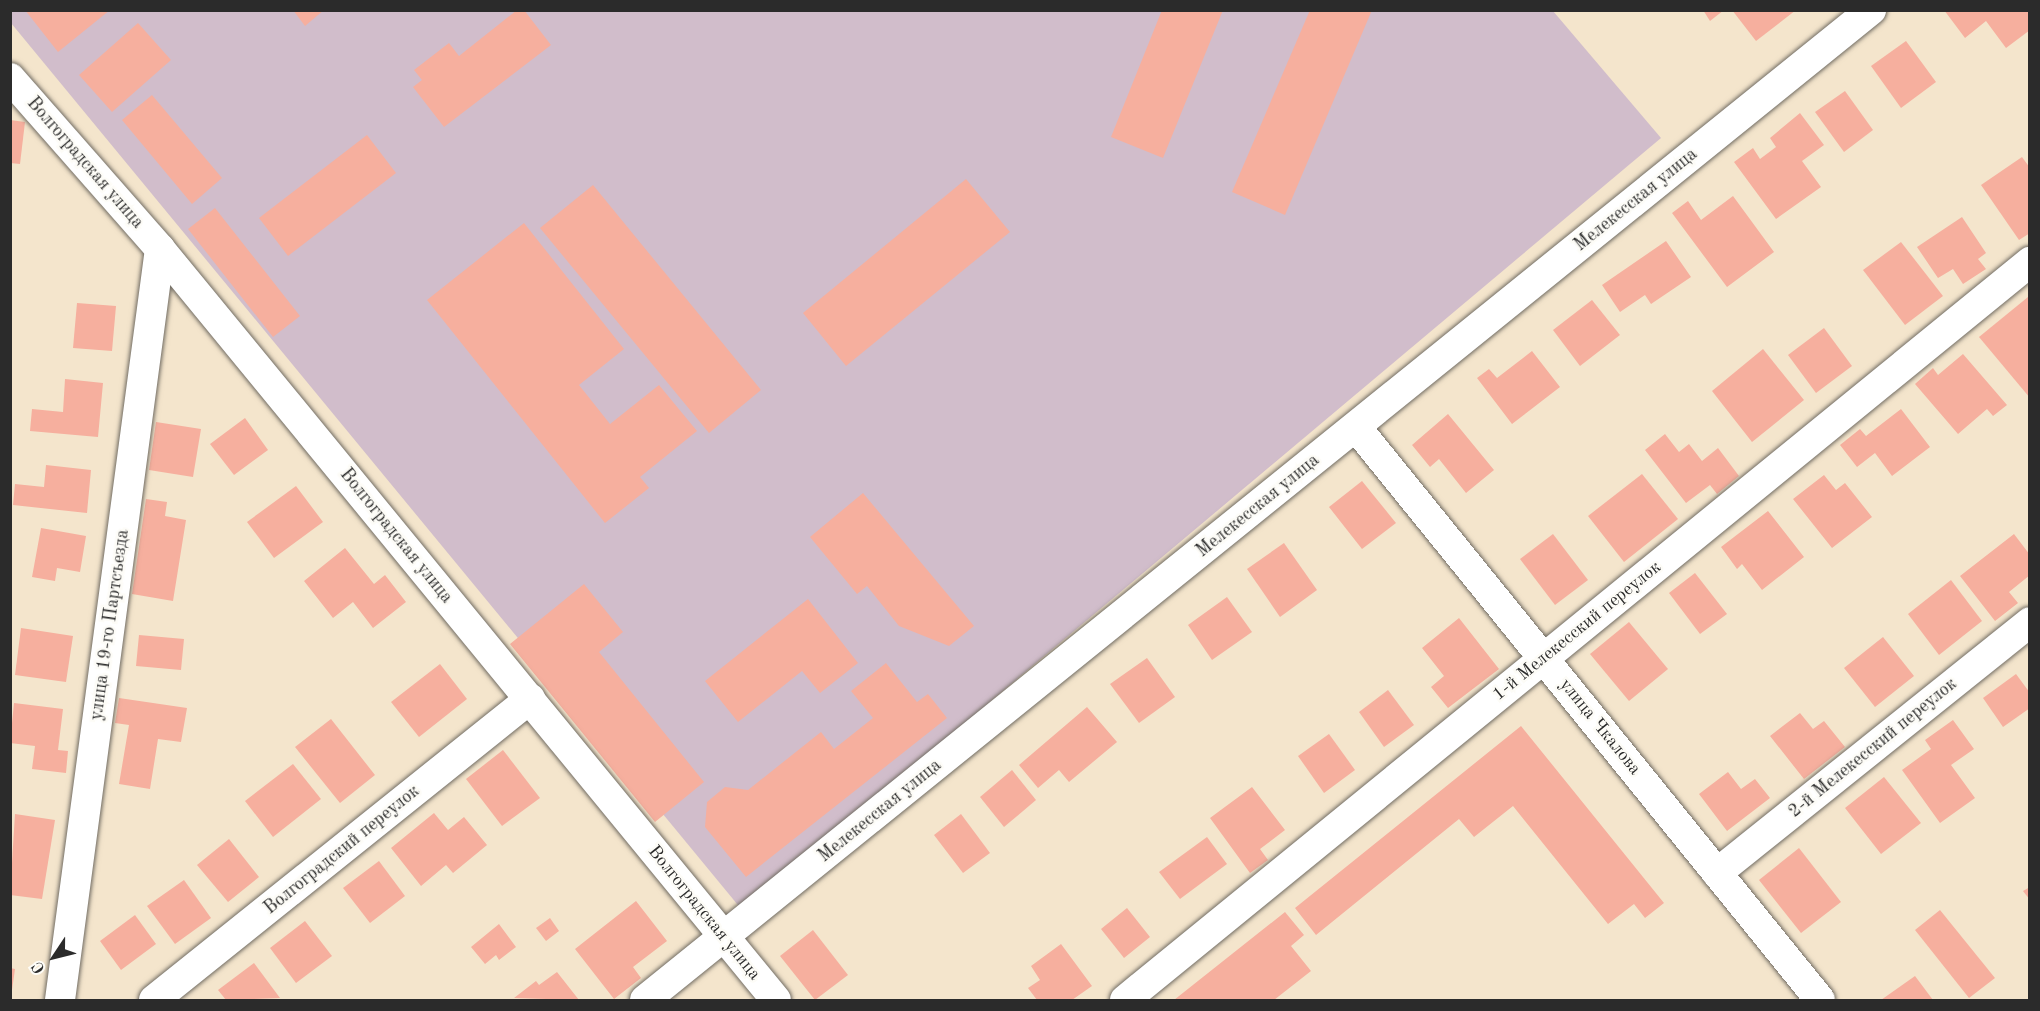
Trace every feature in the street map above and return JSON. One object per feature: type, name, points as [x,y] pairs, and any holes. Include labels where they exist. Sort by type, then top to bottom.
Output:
[{"type":"street","name":"Мелекесская улица","points":[[645,1000],[1871,10]]},
{"type":"street","name":"Волгоградская улица","points":[[10,78],[160,249],[776,1000]]},
{"type":"street","name":"улица 19-го Партсъезда","points":[[60,1000],[160,249]]},
{"type":"street","name":"1-й Мелекесский переулок","points":[[1125,1000],[2030,262]]},
{"type":"street","name":"улица Чкалова","points":[[1356,427],[1820,1000]]},
{"type":"street","name":"2-й Мелекесский переулок","points":[[1717,873],[2030,622]]},
{"type":"street","name":"Волгоградский переулок","points":[[154,1000],[530,699]]},
{"type":"shaded area","points":[[10,11],[1553,11],[1661,138],[742,910],[11,23]]},
{"type":"building","points":[[25,10],[110,10],[58,52]]},
{"type":"building","points":[[293,10],[324,10],[305,26]]},
{"type":"building","points":[[517,10],[524,10],[551,45],[444,127],[413,87],[422,80],[414,70],[449,43],[459,56]]},
{"type":"building","points":[[1162,10],[1223,10],[1163,158],[1111,137]]},
{"type":"building","points":[[1310,10],[1372,10],[1285,215],[1232,192]]},
{"type":"building","points":[[1703,10],[1724,10],[1710,21]]},
{"type":"building","points":[[1732,10],[1796,10],[1756,41]]},
{"type":"building","points":[[1944,10],[2030,10],[2030,30],[2006,48],[1986,21],[1965,38]]},
{"type":"building","points":[[138,23],[171,60],[112,112],[79,75]]},
{"type":"building","points":[[1906,41],[1936,82],[1901,108],[1871,66]]},
{"type":"building","points":[[1845,91],[1873,130],[1844,152],[1815,112]]},
{"type":"building","points":[[152,95],[222,178],[192,204],[122,120]]},
{"type":"building","points":[[1800,113],[1824,145],[1802,161],[1821,187],[1776,219],[1734,162],[1753,148],[1760,159],[1776,147],[1770,138]]},
{"type":"building","points":[[10,120],[25,122],[20,164],[10,163]]},
{"type":"building","points":[[367,135],[396,173],[288,256],[259,218]]},
{"type":"building","points":[[2022,157],[2030,168],[2030,233],[2019,240],[1981,185]]},
{"type":"building","points":[[966,179],[1010,232],[846,366],[803,313]]},
{"type":"building","points":[[593,185],[761,390],[709,433],[540,228]]},
{"type":"building","points":[[1733,196],[1774,252],[1727,287],[1672,213],[1688,201],[1701,220]]},
{"type":"building","points":[[215,208],[300,316],[273,337],[188,229]]},
{"type":"building","points":[[1962,217],[1986,253],[1978,259],[1986,269],[1963,284],[1953,269],[1938,278],[1917,247]]},
{"type":"building","points":[[524,223],[624,349],[579,385],[610,424],[659,385],[697,431],[640,477],[649,488],[605,523],[427,300]]},
{"type":"building","points":[[1666,241],[1691,277],[1651,304],[1645,295],[1620,312],[1602,285]]},
{"type":"building","points":[[1901,242],[1943,296],[1905,325],[1863,270]]},
{"type":"building","points":[[2028,297],[2030,300],[2030,398],[1979,337]]},
{"type":"building","points":[[1592,300],[1620,335],[1580,366],[1553,330]]},
{"type":"building","points":[[77,303],[116,306],[112,351],[73,348]]},
{"type":"building","points":[[1824,328],[1852,366],[1816,393],[1788,355]]},
{"type":"building","points":[[1763,349],[1804,400],[1752,442],[1712,391]]},
{"type":"building","points":[[1532,351],[1560,387],[1512,424],[1477,378],[1489,369],[1497,378]]},
{"type":"building","points":[[1963,354],[2007,405],[1993,416],[1987,409],[1958,434],[1915,384],[1933,368],[1938,375]]},
{"type":"building","points":[[65,379],[103,383],[98,437],[30,431],[32,409],[63,412]]},
{"type":"building","points":[[1901,409],[1930,447],[1892,476],[1875,453],[1857,467],[1840,445],[1860,429],[1866,436]]},
{"type":"building","points":[[1448,414],[1494,470],[1466,493],[1439,459],[1430,467],[1412,445]]},
{"type":"building","points":[[245,418],[268,450],[234,475],[210,444]]},
{"type":"building","points":[[156,422],[201,429],[193,477],[149,470]]},
{"type":"building","points":[[1665,434],[1679,452],[1689,444],[1702,461],[1718,448],[1739,476],[1717,494],[1710,485],[1686,503],[1645,450]]},
{"type":"building","points":[[46,465],[91,470],[87,513],[13,505],[15,484],[44,487]]},
{"type":"building","points":[[1642,474],[1678,519],[1624,562],[1588,516]]},
{"type":"building","points":[[1824,475],[1836,490],[1845,483],[1872,517],[1832,548],[1793,499]]},
{"type":"building","points":[[1362,481],[1396,523],[1362,549],[1329,507]]},
{"type":"building","points":[[296,486],[323,522],[274,558],[247,522]]},
{"type":"building","points":[[863,493],[974,626],[949,646],[899,626],[867,586],[857,594],[810,537]]},
{"type":"building","points":[[146,499],[167,502],[165,516],[186,520],[173,601],[132,594]]},
{"type":"building","points":[[1768,511],[1804,557],[1762,590],[1742,564],[1737,569],[1721,547]]},
{"type":"building","points":[[41,528],[86,536],[80,572],[57,568],[55,581],[32,577]]},
{"type":"building","points":[[1553,534],[1588,580],[1555,605],[1520,559]]},
{"type":"building","points":[[2014,534],[2030,555],[2030,575],[2009,592],[2018,603],[1995,621],[1960,576]]},
{"type":"building","points":[[1284,543],[1317,590],[1280,617],[1247,569]]},
{"type":"building","points":[[345,548],[374,584],[385,575],[406,602],[373,628],[353,602],[333,618],[304,581]]},
{"type":"building","points":[[1695,573],[1727,614],[1700,634],[1669,593]]},
{"type":"building","points":[[1951,580],[1982,621],[1939,655],[1908,614]]},
{"type":"building","points":[[584,584],[623,632],[599,652],[704,782],[655,822],[510,644]]},
{"type":"building","points":[[1227,597],[1252,632],[1212,660],[1188,625]]},
{"type":"building","points":[[808,599],[858,663],[820,693],[802,671],[738,722],[705,681]]},
{"type":"building","points":[[1459,618],[1499,669],[1448,708],[1431,687],[1444,676],[1422,648]]},
{"type":"building","points":[[1629,622],[1668,669],[1629,701],[1590,654]]},
{"type":"building","points":[[21,628],[73,636],[66,682],[15,675]]},
{"type":"building","points":[[139,635],[184,639],[181,670],[136,666]]},
{"type":"building","points":[[1883,637],[1914,676],[1875,707],[1844,668]]},
{"type":"building","points":[[1147,658],[1175,697],[1139,723],[1110,684]]},
{"type":"building","points":[[886,663],[917,702],[928,694],[947,718],[746,877],[705,827],[707,802],[725,787],[748,790],[821,732],[834,749],[873,718],[851,691]]},
{"type":"building","points":[[440,664],[467,699],[419,737],[391,702]]},
{"type":"building","points":[[2016,674],[2030,693],[2030,708],[2003,727],[1983,698]]},
{"type":"building","points":[[1388,690],[1414,725],[1384,747],[1359,712]]},
{"type":"building","points":[[119,698],[187,708],[181,742],[158,739],[150,789],[119,784],[129,725],[115,723]]},
{"type":"building","points":[[14,703],[63,709],[58,750],[68,751],[66,773],[32,769],[35,746],[10,743]]},
{"type":"building","points":[[1087,707],[1117,742],[1069,782],[1059,770],[1038,788],[1019,765]]},
{"type":"building","points":[[1800,713],[1813,729],[1824,721],[1845,747],[1804,779],[1770,736]]},
{"type":"building","points":[[331,719],[375,775],[340,803],[295,747]]},
{"type":"building","points":[[1953,720],[1974,749],[1951,765],[1975,798],[1940,823],[1902,770],[1931,749],[1925,740]]},
{"type":"building","points":[[1521,726],[1664,903],[1645,918],[1634,904],[1608,924],[1513,806],[1474,837],[1459,819],[1316,935],[1295,908]]},
{"type":"building","points":[[1329,734],[1355,770],[1324,793],[1298,756]]},
{"type":"building","points":[[503,750],[540,798],[502,826],[466,779]]},
{"type":"building","points":[[293,764],[321,799],[273,837],[245,801]]},
{"type":"building","points":[[1012,770],[1036,800],[1004,827],[980,797]]},
{"type":"building","points":[[1728,772],[1741,789],[1755,779],[1770,798],[1727,831],[1699,794]]},
{"type":"building","points":[[1884,777],[1921,823],[1881,854],[1845,808]]},
{"type":"building","points":[[1252,787],[1285,830],[1260,849],[1268,860],[1250,873],[1210,818]]},
{"type":"building","points":[[434,813],[448,830],[464,817],[487,845],[453,873],[446,865],[421,886],[391,848]]},
{"type":"building","points":[[15,814],[55,820],[42,899],[10,895]]},
{"type":"building","points":[[961,814],[990,853],[963,873],[934,835]]},
{"type":"building","points":[[1207,837],[1227,864],[1180,899],[1159,872]]},
{"type":"building","points":[[229,839],[259,877],[228,902],[197,865]]},
{"type":"building","points":[[1799,848],[1841,902],[1801,933],[1759,880]]},
{"type":"building","points":[[379,861],[405,896],[370,923],[343,888]]},
{"type":"building","points":[[184,880],[211,918],[175,944],[147,906]]},
{"type":"building","points":[[2030,887],[2030,900],[2023,891]]},
{"type":"building","points":[[636,901],[667,941],[633,967],[641,978],[614,999],[575,949]]},
{"type":"building","points":[[1127,908],[1150,937],[1124,958],[1101,929]]},
{"type":"building","points":[[1940,910],[1995,978],[1969,998],[1915,930]]},
{"type":"building","points":[[1285,912],[1304,935],[1291,946],[1311,971],[1274,1000],[1174,1000]]},
{"type":"building","points":[[135,915],[156,944],[121,970],[100,941]]},
{"type":"building","points":[[550,918],[559,931],[546,941],[536,928]]},
{"type":"building","points":[[305,921],[332,956],[296,983],[270,948]]},
{"type":"building","points":[[499,924],[516,947],[499,960],[496,955],[485,964],[471,947]]},
{"type":"building","points":[[813,930],[848,975],[815,1000],[780,956]]},
{"type":"building","points":[[1061,944],[1092,986],[1072,1000],[1037,1000],[1028,988],[1040,980],[1031,966]]},
{"type":"building","points":[[254,963],[280,998],[226,1000],[218,990]]},
{"type":"building","points":[[10,968],[15,969],[12,990],[10,990]]},
{"type":"building","points":[[557,972],[579,1000],[514,998],[536,981],[539,985]]},
{"type":"building","points":[[1915,976],[1933,1000],[1881,1000]]}]
